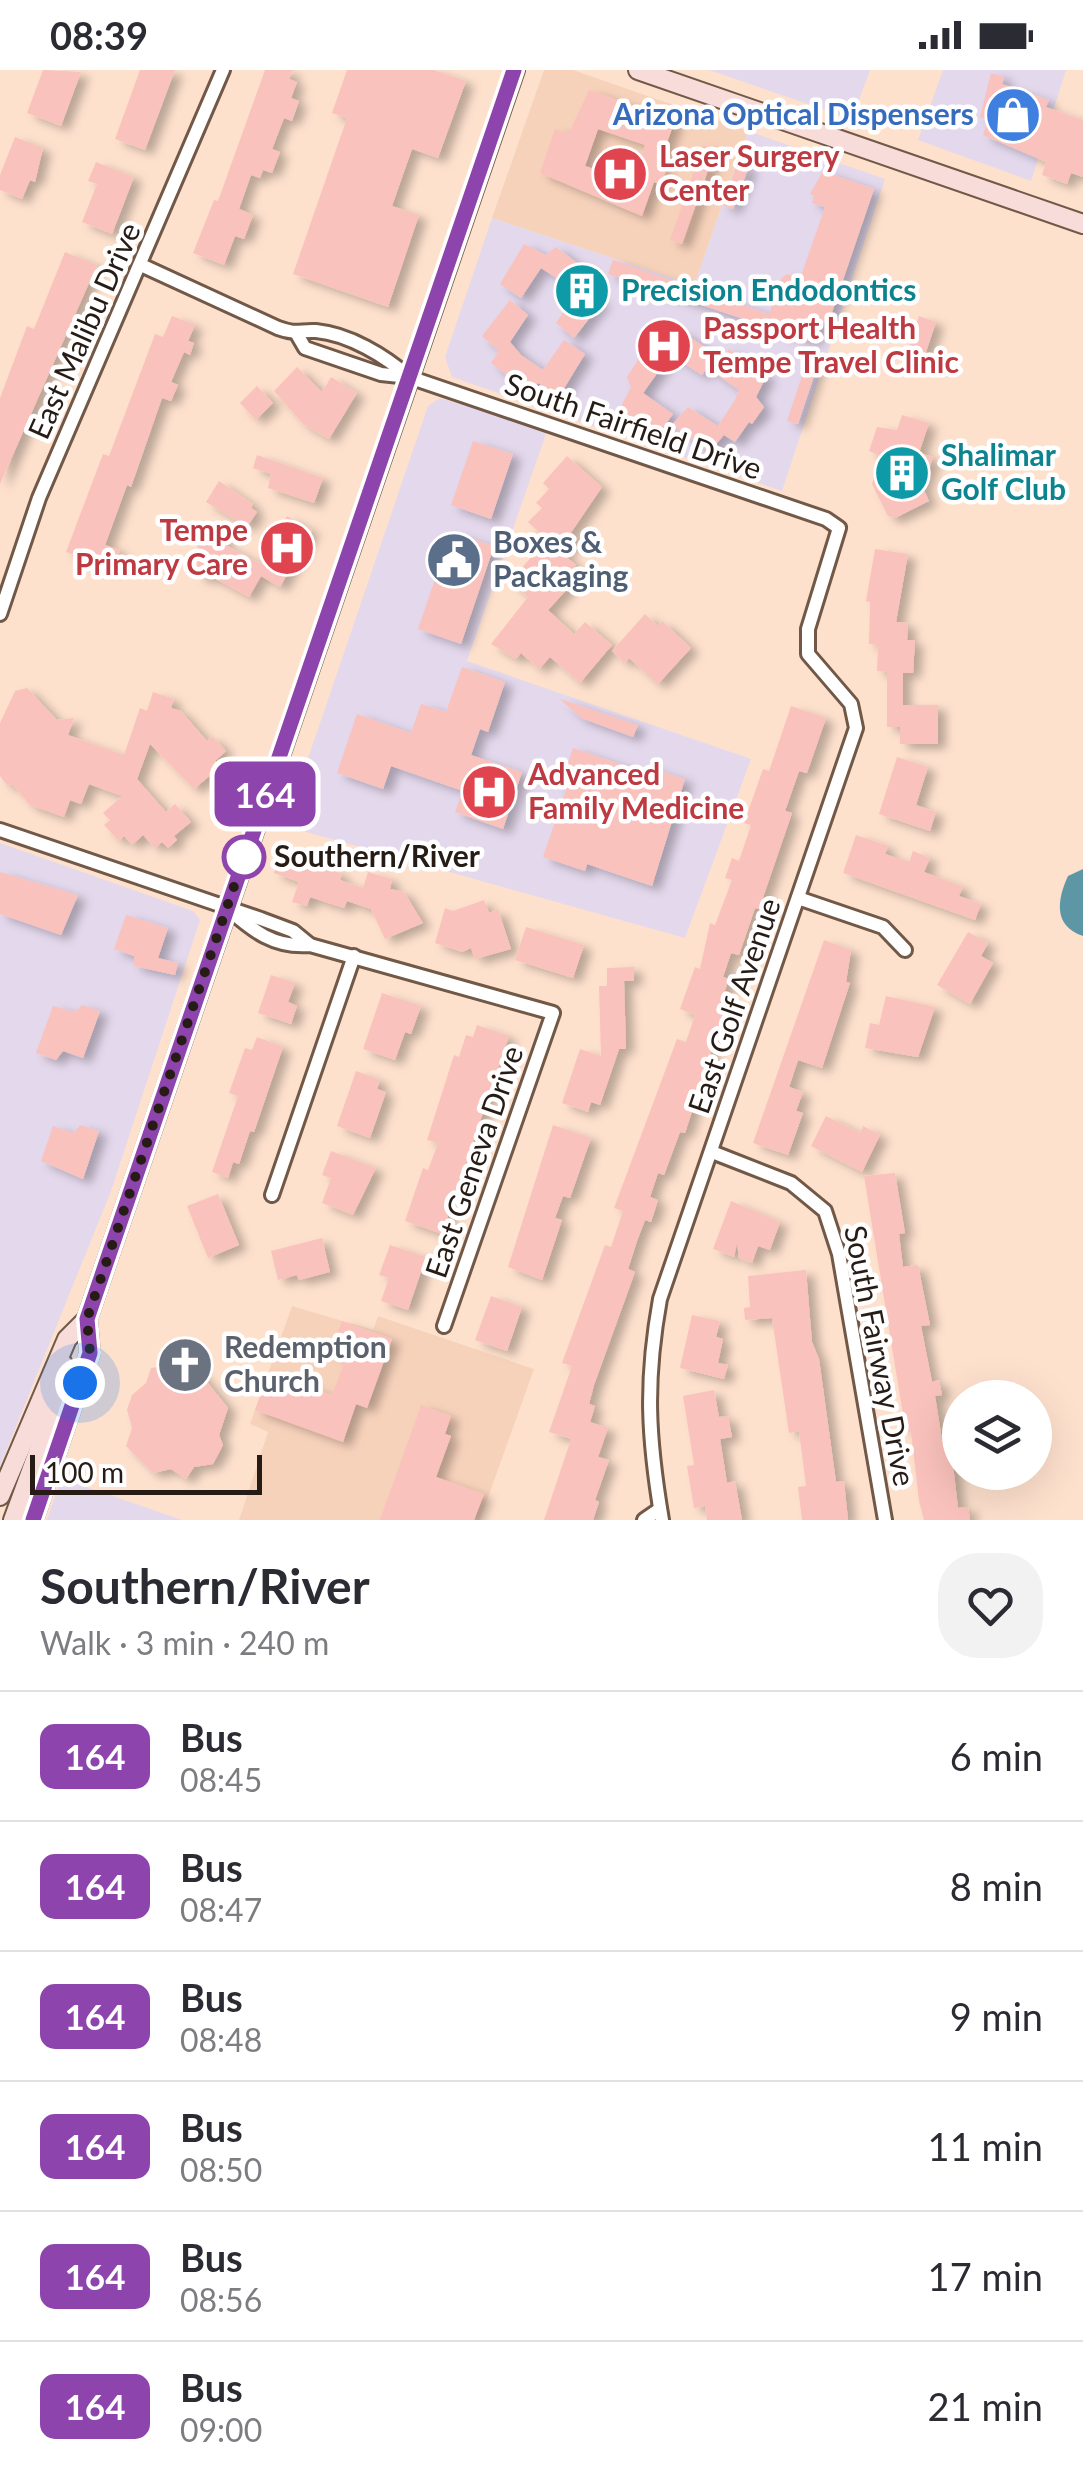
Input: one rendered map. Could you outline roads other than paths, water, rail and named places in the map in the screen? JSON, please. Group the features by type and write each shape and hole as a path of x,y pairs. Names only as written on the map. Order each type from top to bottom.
{"main road":[{"path":"33,1520 90,1353 87,1319 514,70"},
{"path":"638,70 1083,224"},
{"path":"0,1496 67,1339 87,1319"},
{"path":"13,1520 59,1394 67,1339"}],"street":[{"name":"East Malibu Drive","path":"0,614 39,498 223,70"},
{"name":"South Fairfield Drive","path":"141,265 298,336 305,348 381,374 409,377 826,520 839,528"},
{"name":"South Fairfield Drive","path":"298,336 315,331 384,355 409,377"},
{"name":"East Golf Avenue","path":"661,1515 648,1436 649,1358 660,1299 856,728 851,704 808,654 808,629 839,528"},
{"path":"0,830 292,931 310,945 354,956 272,1195"},
{"path":"798,898 883,927 904,950"},
{"name":"East Geneva Drive","path":"354,956 553,1013 444,1326"},
{"name":"South Fairway Drive","path":"712,1152 791,1183 825,1210 839,1254 885,1520"},
{"path":"644,1520 661,1515"}],"water":[{"path":"1083,869 1083,936 1066,926 1060,903 1068,876"}],"place":[{"name":"Arizona Optical Dispensers","path":"1013,115"},
{"name":"Laser Surgery Center","path":"620,174"},
{"name":"Precision Endodontics","path":"582,291"},
{"name":"Passport Health Tempe Travel Clinic","path":"664,346"},
{"name":"Shalimar Golf Club","path":"902,473"},
{"name":"Tempe Primary Care","path":"287,548"},
{"name":"Boxes & Packaging","path":"454,560"},
{"name":"Advanced Family Medicine","path":"489,792"},
{"name":"Southern/River","path":"244,857"},
{"name":"Redemption Church","path":"185,1365"}]}
